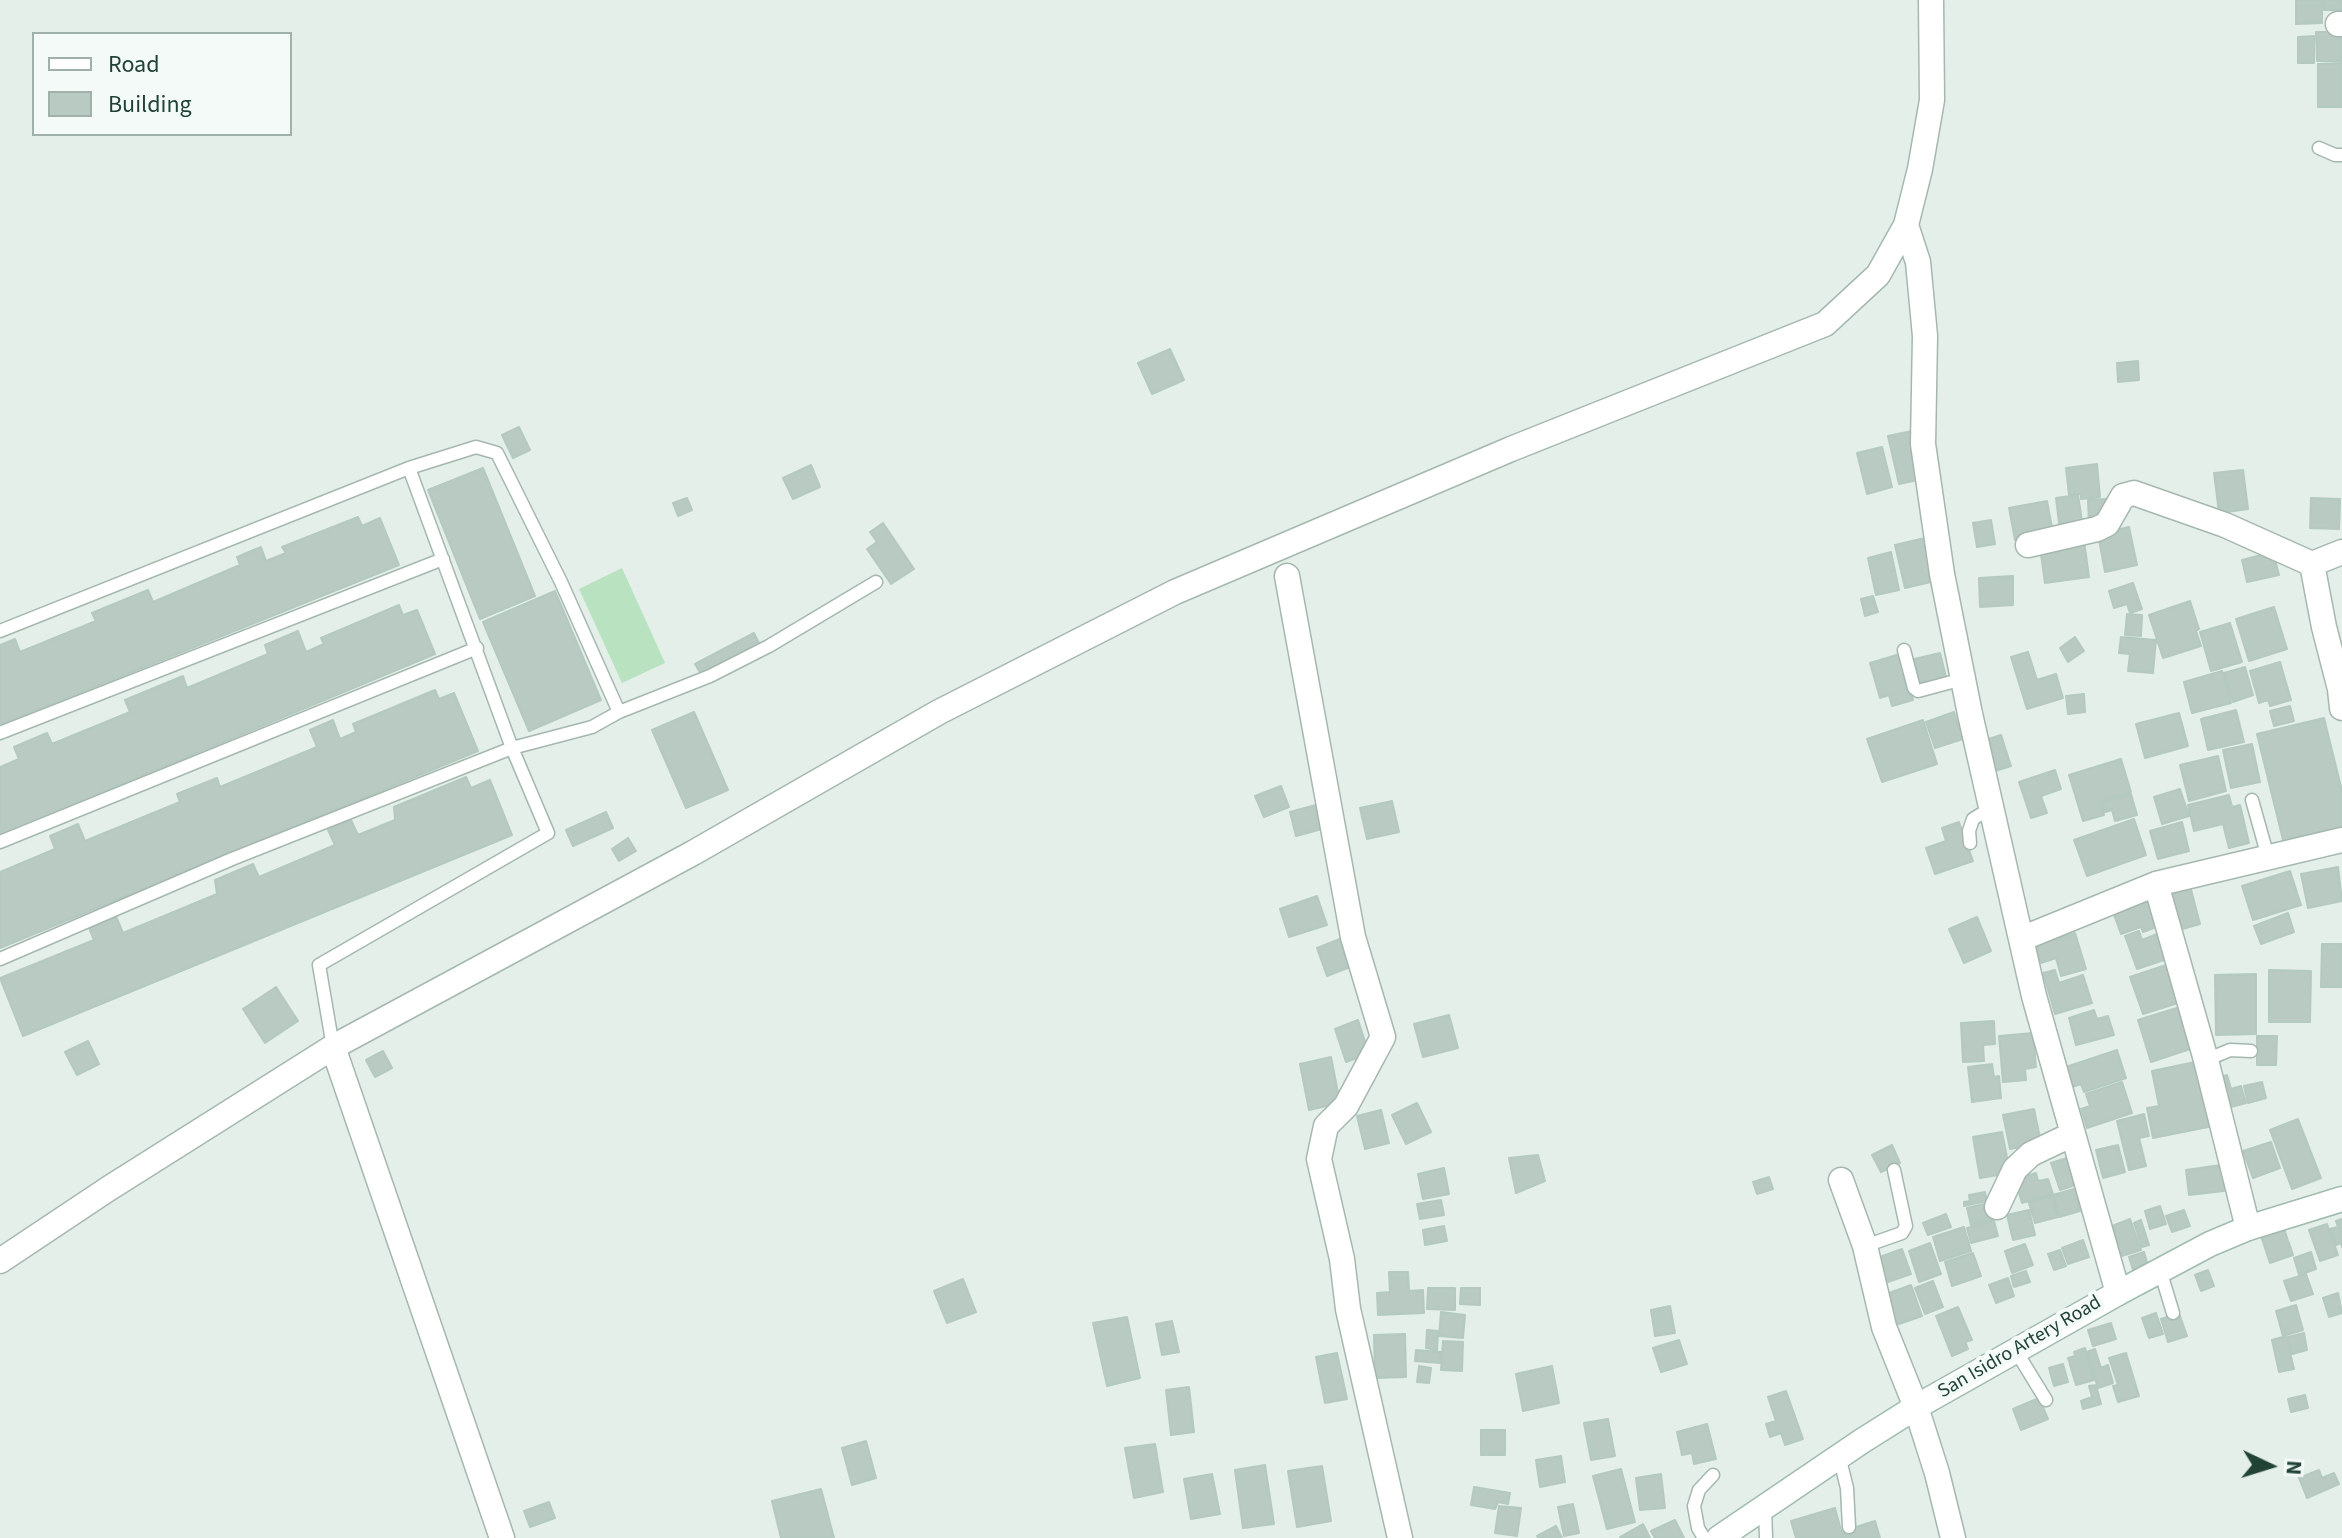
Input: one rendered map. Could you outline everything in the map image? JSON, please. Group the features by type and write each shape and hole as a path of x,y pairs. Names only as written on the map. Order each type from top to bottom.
{"street":[{"path":"0,1261 333,1047 693,853 939,712 1175,592 1511,449 1825,324 1878,275 1906,225 1932,100 1931,0"},
{"path":"1906,225 1918,262 1925,336 1923,444 1942,574 2021,939 2118,1293"},
{"path":"2028,545 2097,529 2107,524 2123,496 2134,493 2225,525 2312,564 2342,552"},
{"path":"2312,564 2341,695"},
{"path":"1287,576 1353,937 1383,1037 1346,1106 1326,1126 1319,1159 1342,1259 1348,1309 1400,1538"},
{"path":"2021,939 2156,884 2342,840"},
{"path":"2156,884 2206,1060 2248,1228"},
{"path":"333,1047 502,1538"},
{"path":"1997,1207 2015,1169 2031,1154 2073,1134"},
{"path":"1841,1180 1865,1246 1884,1327 1916,1407 1937,1473 1953,1538"},
{"name":"San Isidro Artery Road","path":"1719,1538 1916,1407 2160,1270 2248,1228 2342,1199"}],"lane":[{"path":"2319,148 2327,153 2342,155"},
{"path":"0,631 409,468 476,447 497,453 561,582 619,712"},
{"path":"333,1047 319,965 548,833 512,748 409,468"},
{"path":"0,733 443,559"},
{"path":"0,959 232,859 512,748 592,727 619,712 710,676 769,646 876,582"},
{"path":"0,842 477,648"},
{"path":"1904,650 1914,688 1918,691 1963,679"},
{"path":"2252,800 2268,857"},
{"path":"1970,843 1969,831 1973,819 1991,808"},
{"path":"2206,1060 2230,1050 2251,1051"},
{"path":"1865,1246 1902,1233 1906,1226 1894,1170"},
{"path":"2160,1270 2173,1313"},
{"path":"2016,1351 2046,1400"},
{"path":"1839,1456 1847,1488 1849,1527"},
{"path":"1704,1538 1698,1528 1694,1506 1699,1490 1713,1475"},
{"path":"1765,1507 1766,1538"}],"green space":[{"path":"622,568 665,663 622,683 579,589"}],"building":[{"path":"2296,0 2322,0 2322,23 2296,24"},
{"path":"2324,0 2342,0 2342,10 2324,10"},
{"path":"2316,32 2342,32 2342,61 2317,61"},
{"path":"2314,36 2314,63 2298,63 2298,37"},
{"path":"2342,63 2342,107 2318,107 2318,64"},
{"path":"1170,349 1184,380 1152,394 1138,363"},
{"path":"2138,361 2139,380 2118,382 2117,363"},
{"path":"519,427 530,450 513,458 502,435"},
{"path":"1912,431 1923,479 1899,484 1888,436"},
{"path":"1882,447 1892,487 1867,494 1857,453"},
{"path":"2097,464 2100,497 2081,499 2081,494 2069,495 2066,468"},
{"path":"811,465 820,487 793,499 783,478"},
{"path":"483,468 535,596 480,619 428,490"},
{"path":"2243,470 2248,509 2219,513 2214,473"},
{"path":"2078,495 2083,528 2060,531 2056,498"},
{"path":"687,498 692,510 678,516 673,503"},
{"path":"2311,498 2340,499 2339,529 2310,528"},
{"path":"2107,499 2108,518 2089,525 2088,500"},
{"path":"2047,501 2053,533 2015,540 2009,508"},
{"path":"358,517 362,526 380,518 399,565 0,725 0,645 15,639 20,652 96,621 92,613 148,590 153,602 240,565 237,557 261,547 266,561 286,553 282,547"},
{"path":"1991,520 1995,544 1977,547 1973,523"},
{"path":"883,523 914,569 891,584 867,549 877,542 870,532"},
{"path":"2129,527 2137,565 2105,572 2098,534"},
{"path":"1925,538 1935,581 1905,588 1895,545"},
{"path":"2084,541 2089,577 2045,583 2040,547"},
{"path":"1891,552 1899,590 1876,595 1868,558"},
{"path":"2273,552 2279,575 2247,582 2242,560"},
{"path":"2013,576 2013,605 1980,607 1979,578"},
{"path":"2133,583 2142,609 2130,613 2127,604 2114,608 2109,591"},
{"path":"555,591 601,700 529,731 483,622"},
{"path":"1873,596 1878,612 1865,616 1861,599"},
{"path":"2190,601 2201,646 2163,658 2149,615"},
{"path":"399,605 403,615 417,610 435,654 0,835 0,767 19,759 14,747 47,733 52,744 130,712 125,700 183,676 187,688 268,654 265,645 298,631 306,652 324,644 321,638"},
{"path":"2274,607 2287,649 2249,661 2236,619"},
{"path":"2127,614 2142,615 2141,636 2125,635"},
{"path":"2230,623 2242,662 2211,671 2200,632"},
{"path":"754,633 760,645 702,676 695,664"},
{"path":"2075,637 2084,651 2068,662 2060,648"},
{"path":"2121,637 2156,640 2153,673 2128,671 2130,654 2119,653"},
{"path":"2028,652 2037,680 2056,674 2063,698 2027,709 2011,657"},
{"path":"1940,653 1946,677 1916,684 1910,660"},
{"path":"1900,654 1913,700 1892,706 1889,695 1880,698 1870,663"},
{"path":"2280,662 2291,700 2270,706 2268,700 2259,703 2250,671"},
{"path":"2245,667 2253,695 2233,702 2224,673"},
{"path":"2222,671 2231,703 2192,713 2184,682"},
{"path":"435,690 439,699 454,693 478,751 0,948 0,872 55,849 50,836 78,824 85,841 180,802 177,794 217,778 220,787 317,747 310,730 333,720 340,739 356,732 353,724"},
{"path":"2084,694 2085,712 2068,714 2066,696"},
{"path":"2290,706 2294,721 2274,726 2270,711"},
{"path":"2236,710 2244,742 2208,750 2201,719"},
{"path":"694,712 728,790 686,808 652,730"},
{"path":"1954,712 1963,739 1935,748 1926,722"},
{"path":"2179,713 2188,746 2145,758 2136,724"},
{"path":"2324,718 2342,791 2342,830 2284,844 2257,734"},
{"path":"1923,720 1937,764 1882,782 1867,739"},
{"path":"2001,735 2011,766 1989,773 1979,742"},
{"path":"2252,744 2260,782 2231,788 2223,750"},
{"path":"2218,756 2226,791 2189,801 2180,765"},
{"path":"2121,759 2131,792 2100,801 2104,815 2083,821 2069,775"},
{"path":"2055,770 2061,789 2041,796 2047,813 2031,818 2019,782"},
{"path":"466,777 471,788 490,780 512,835 23,1036 0,978 94,940 87,923 114,912 123,933 217,894 215,880 253,864 259,877 335,845 328,830 351,820 358,835 395,820 394,807"},
{"path":"1281,786 1289,807 1264,817 1255,796"},
{"path":"2180,789 2189,816 2162,824 2154,797"},
{"path":"2131,794 2137,815 2115,821 2112,810 2105,812 2102,802"},
{"path":"2229,795 2232,807 2240,805 2249,843 2229,848 2223,824 2194,831 2188,805"},
{"path":"1392,801 1399,832 1367,839 1360,808"},
{"path":"1316,805 1322,829 1296,836 1290,812"},
{"path":"606,812 613,828 573,846 566,830"},
{"path":"2134,819 2146,855 2087,876 2074,840"},
{"path":"1959,822 1973,861 1935,874 1926,848 1946,841 1942,828"},
{"path":"2182,822 2189,851 2158,859 2150,831"},
{"path":"628,838 636,851 619,861 612,849"},
{"path":"2338,867 2342,901 2308,908 2301,874"},
{"path":"2290,871 2301,905 2253,920 2242,886"},
{"path":"2190,886 2200,924 2179,930 2168,892"},
{"path":"1317,896 1327,925 1289,937 1280,909"},
{"path":"2149,898 2159,926 2143,932 2141,927 2121,934 2113,912"},
{"path":"2288,913 2294,932 2261,944 2254,926"},
{"path":"1977,917 1991,951 1964,963 1949,929"},
{"path":"2139,931 2142,940 2157,934 2167,959 2137,969 2125,936"},
{"path":"2075,933 2086,969 2061,976 2056,958 2041,963 2036,945"},
{"path":"1345,937 1355,965 1327,976 1317,948"},
{"path":"2322,944 2342,944 2342,987 2321,987"},
{"path":"2166,965 2178,1003 2143,1014 2130,977"},
{"path":"2055,970 2059,983 2083,975 2092,1003 2055,1014 2043,973"},
{"path":"2269,970 2311,971 2310,1022 2269,1022"},
{"path":"2256,974 2256,1034 2216,1035 2215,975"},
{"path":"276,987 298,1021 265,1043 243,1009"},
{"path":"2180,1007 2193,1048 2151,1062 2138,1020"},
{"path":"2094,1010 2097,1019 2108,1016 2114,1035 2076,1045 2069,1018"},
{"path":"1449,1015 1458,1048 1423,1057 1414,1024"},
{"path":"1358,1020 1369,1054 1346,1062 1335,1029"},
{"path":"1994,1021 1995,1044 1983,1045 1984,1061 1963,1062 1961,1023"},
{"path":"2033,1033 2036,1067 2025,1069 2026,1080 2003,1082 1999,1036"},
{"path":"2257,1036 2277,1036 2276,1065 2257,1065"},
{"path":"88,1041 99,1064 77,1075 65,1052"},
{"path":"2117,1050 2126,1078 2084,1092 2081,1084 2069,1088 2063,1068"},
{"path":"383,1051 392,1068 375,1077 366,1060"},
{"path":"1331,1057 1340,1103 1309,1110 1300,1064"},
{"path":"2200,1061 2213,1126 2153,1138 2147,1108 2159,1106 2152,1071"},
{"path":"1992,1064 1994,1077 1999,1076 2001,1098 1972,1102 1968,1067"},
{"path":"2227,1075 2231,1089 2241,1086 2246,1103 2227,1108 2218,1078"},
{"path":"2122,1082 2132,1113 2087,1128 2081,1109 2090,1106 2086,1094"},
{"path":"2262,1082 2266,1098 2248,1103 2244,1086"},
{"path":"1417,1103 1431,1132 1406,1144 1392,1115"},
{"path":"2034,1109 2041,1143 2010,1149 2003,1115"},
{"path":"1381,1110 1389,1143 1365,1149 1357,1116"},
{"path":"2144,1114 2149,1136 2139,1138 2146,1166 2129,1170 2117,1121"},
{"path":"2298,1119 2321,1178 2292,1189 2270,1130"},
{"path":"2002,1132 2010,1173 1980,1178 1973,1137"},
{"path":"2271,1142 2280,1168 2253,1178 2243,1151"},
{"path":"1892,1145 1900,1163 1881,1172 1872,1155"},
{"path":"2118,1145 2125,1172 2103,1178 2096,1150"},
{"path":"1538,1155 1545,1181 1516,1193 1509,1158"},
{"path":"2073,1156 2082,1183 2060,1190 2051,1163"},
{"path":"2221,1165 2224,1191 2189,1195 2186,1170"},
{"path":"1444,1168 1449,1194 1423,1199 1418,1174"},
{"path":"2036,1173 2038,1181 2048,1179 2053,1194 2022,1203 2015,1179"},
{"path":"1769,1177 1773,1189 1757,1194 1753,1182"},
{"path":"2074,1189 2080,1211 2059,1217 2053,1195"},
{"path":"1985,1192 1987,1201 1964,1206 1964,1202 1970,1201 1969,1195"},
{"path":"2052,1196 2058,1217 2035,1223 2029,1203"},
{"path":"1441,1200 1444,1215 1420,1219 1417,1204"},
{"path":"1989,1203 1993,1220 1971,1225 1967,1208"},
{"path":"2160,1206 2166,1224 2150,1229 2145,1211"},
{"path":"2029,1210 2035,1235 2013,1240 2007,1215"},
{"path":"2184,1210 2190,1226 2172,1232 2166,1216"},
{"path":"1946,1214 1951,1227 1928,1235 1923,1223"},
{"path":"2130,1219 2141,1250 2122,1256 2112,1226"},
{"path":"2342,1219 2342,1247 2341,1243 2336,1245 2330,1229 2338,1227 2336,1221"},
{"path":"2141,1220 2149,1245 2142,1247 2134,1223"},
{"path":"1994,1221 1998,1236 1971,1243 1967,1228"},
{"path":"2327,1224 2338,1255 2320,1261 2309,1230"},
{"path":"1444,1226 1447,1241 1425,1245 1423,1230"},
{"path":"2283,1226 2293,1255 2270,1263 2260,1233"},
{"path":"1964,1227 1971,1251 1940,1261 1933,1237"},
{"path":"2083,1240 2089,1257 2068,1264 2062,1248"},
{"path":"1930,1243 1941,1274 1919,1282 1909,1251"},
{"path":"2025,1244 2033,1265 2012,1273 2005,1251"},
{"path":"1902,1249 1911,1274 1885,1283 1877,1258"},
{"path":"2060,1250 2066,1266 2054,1270 2048,1254"},
{"path":"2144,1252 2148,1266 2133,1270 2129,1257"},
{"path":"2311,1252 2316,1269 2299,1275 2294,1258"},
{"path":"1973,1253 1981,1276 1952,1286 1945,1262"},
{"path":"2208,1270 2214,1286 2201,1291 2195,1275"},
{"path":"2026,1271 2030,1282 2014,1287 2011,1276"},
{"path":"1389,1272 1408,1272 1409,1291 1423,1290 1424,1313 1378,1315 1377,1293 1390,1292"},
{"path":"2306,1274 2313,1294 2291,1301 2284,1281"},
{"path":"2008,1278 2014,1296 1996,1303 1989,1285"},
{"path":"963,1279 976,1312 947,1323 934,1291"},
{"path":"1933,1281 1943,1307 1925,1314 1915,1288"},
{"path":"1911,1285 1922,1316 1896,1325 1884,1295"},
{"path":"1428,1288 1455,1288 1455,1310 1427,1309"},
{"path":"1461,1288 1480,1288 1480,1305 1460,1304"},
{"path":"2338,1293 2342,1313 2329,1317 2323,1298"},
{"path":"2296,1305 2303,1330 2283,1336 2276,1311"},
{"path":"1670,1306 1675,1333 1655,1336 1651,1310"},
{"path":"1958,1307 1972,1340 1965,1342 1968,1349 1952,1356 1936,1316"},
{"path":"1441,1312 1465,1315 1463,1338 1439,1336"},
{"path":"2156,1313 2163,1334 2149,1338 2142,1318"},
{"path":"2179,1313 2187,1336 2168,1342 2161,1319"},
{"path":"1127,1317 1140,1378 1107,1386 1093,1323"},
{"path":"1172,1321 1179,1352 1162,1355 1156,1324"},
{"path":"2111,1323 2116,1339 2093,1346 2088,1330"},
{"path":"1427,1330 1438,1331 1437,1350 1426,1348"},
{"path":"2304,1333 2307,1350 2292,1354 2288,1337"},
{"path":"1405,1334 1406,1377 1375,1378 1374,1335"},
{"path":"2286,1336 2294,1369 2279,1372 2272,1340"},
{"path":"1679,1340 1687,1364 1661,1372 1653,1348"},
{"path":"1443,1341 1463,1342 1462,1371 1441,1370"},
{"path":"2085,1348 2094,1380 2076,1385 2068,1358"},
{"path":"2095,1349 2101,1368 2108,1365 2113,1383 2098,1388 2087,1352"},
{"path":"1416,1350 1441,1352 1440,1363 1415,1361"},
{"path":"1337,1353 1347,1399 1325,1403 1316,1357"},
{"path":"2126,1353 2139,1396 2118,1402 2113,1386 2118,1385 2109,1358"},
{"path":"2063,1364 2068,1382 2054,1386 2049,1368"},
{"path":"1419,1366 1431,1368 1429,1383 1417,1382"},
{"path":"1552,1366 1559,1403 1523,1411 1516,1374"},
{"path":"2096,1385 2101,1404 2083,1409 2081,1401 2092,1397 2089,1386"},
{"path":"1189,1387 1194,1432 1171,1435 1166,1390"},
{"path":"1786,1391 1803,1439 1785,1445 1781,1433 1770,1437 1766,1424 1776,1421 1768,1397"},
{"path":"2305,1395 2308,1408 2291,1412 2288,1399"},
{"path":"2039,1398 2048,1419 2021,1430 2013,1409"},
{"path":"1608,1419 1615,1456 1591,1460 1584,1423"},
{"path":"1707,1424 1716,1459 1694,1464 1692,1453 1682,1455 1677,1432"},
{"path":"1481,1430 1505,1430 1505,1455 1481,1455"},
{"path":"866,1441 876,1478 852,1485 842,1448"},
{"path":"1155,1444 1163,1492 1134,1498 1125,1448"},
{"path":"1561,1456 1565,1482 1540,1487 1536,1460"},
{"path":"1265,1465 1274,1524 1243,1528 1235,1470"},
{"path":"1322,1466 1331,1521 1297,1527 1288,1471"},
{"path":"1621,1469 1635,1522 1607,1529 1593,1476"},
{"path":"2319,1470 2322,1478 2334,1473 2339,1484 2307,1498 2299,1478"},
{"path":"1212,1474 1220,1514 1191,1519 1184,1479"},
{"path":"1661,1474 1665,1508 1640,1510 1636,1478"},
{"path":"1474,1487 1510,1493 1508,1504 1498,1502 1495,1509 1471,1505"},
{"path":"821,1489 834,1538 781,1538 772,1501"},
{"path":"549,1502 555,1518 530,1527 524,1511"},
{"path":"1573,1504 1579,1533 1564,1536 1558,1507"},
{"path":"1499,1506 1521,1508 1517,1536 1495,1533"},
{"path":"1835,1508 1843,1538 1796,1538 1791,1521"},
{"path":"1675,1520 1684,1538 1655,1538 1651,1531"},
{"path":"1875,1521 1880,1538 1845,1538 1843,1531"},
{"path":"1643,1524 1650,1538 1620,1537"},
{"path":"1556,1526 1562,1538 1537,1536"}]}
